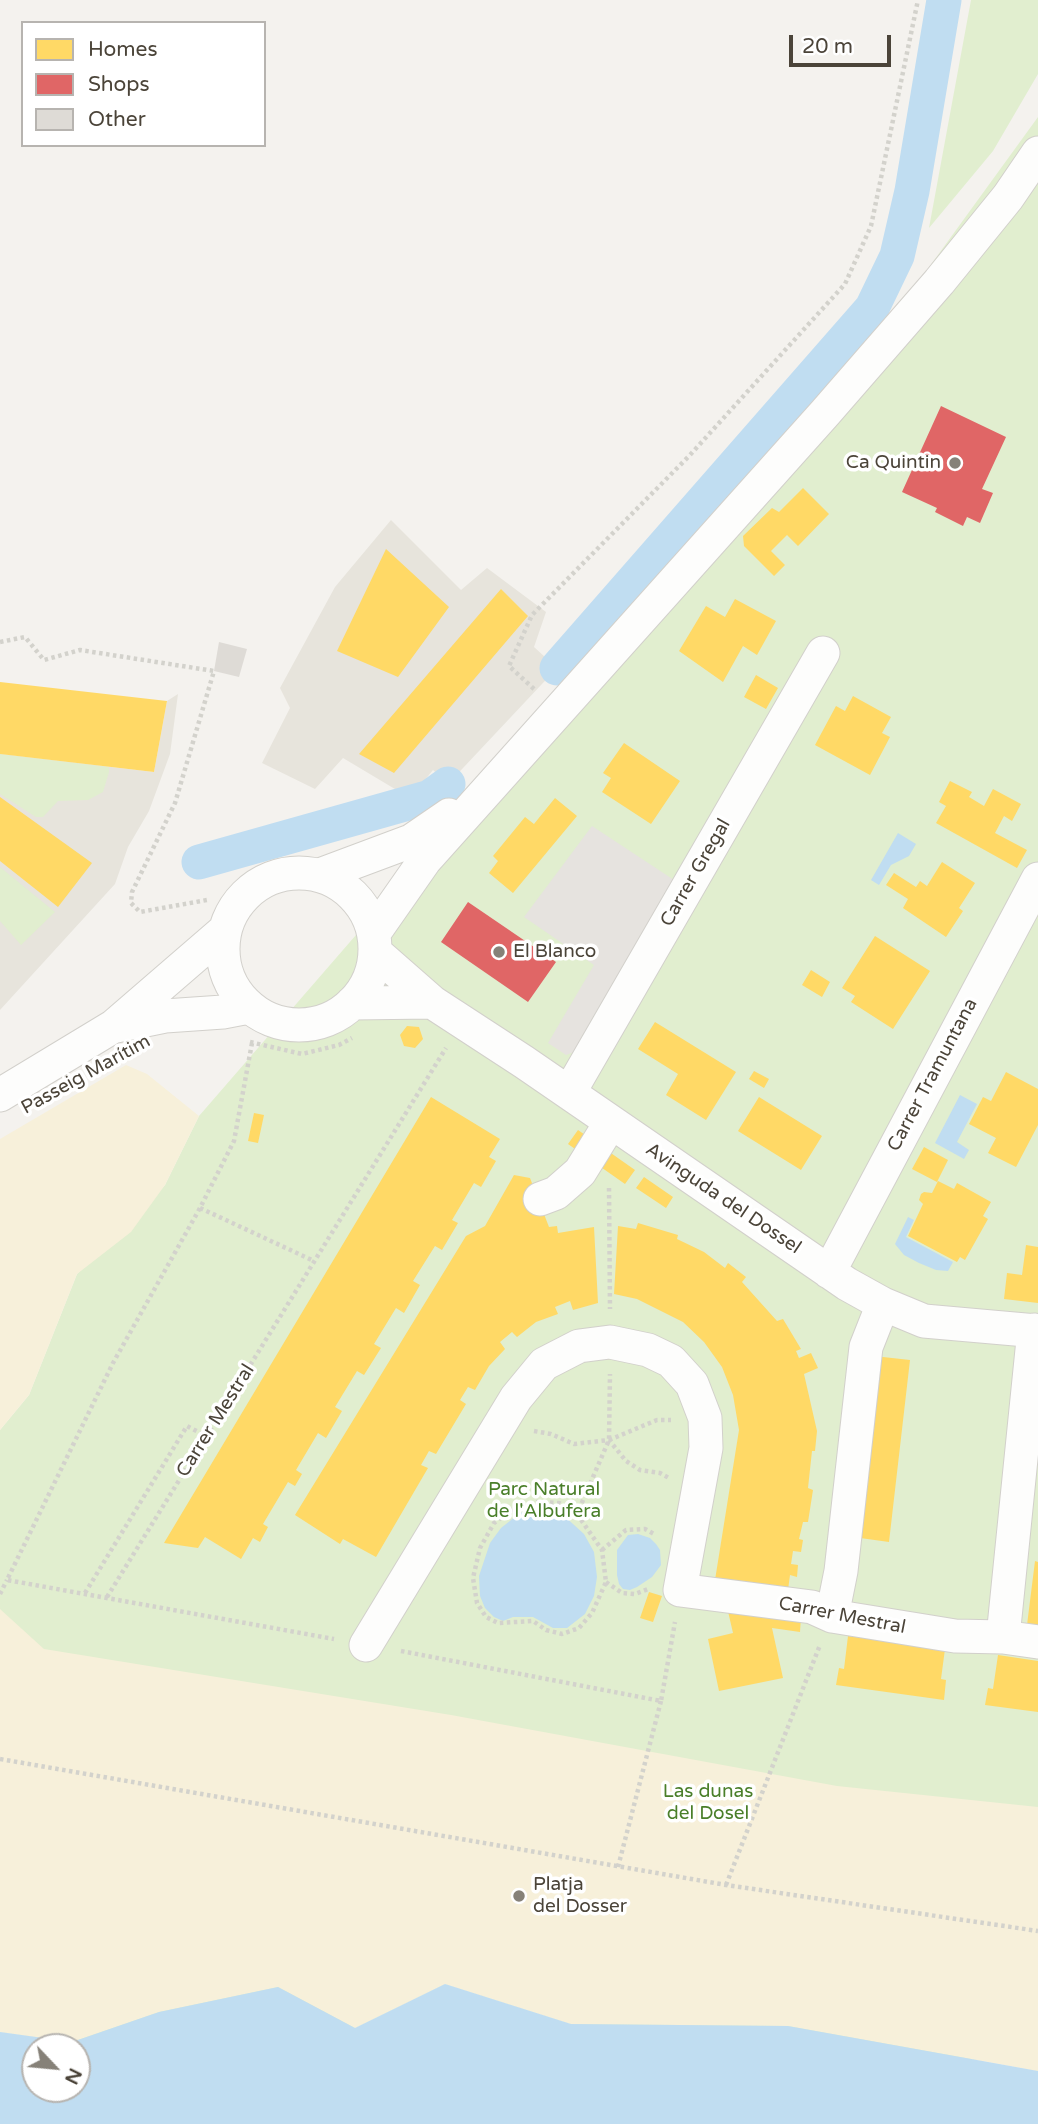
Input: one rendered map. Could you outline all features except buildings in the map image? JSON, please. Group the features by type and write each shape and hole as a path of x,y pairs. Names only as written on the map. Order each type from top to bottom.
{"street":[{"path":"357,1018 369,980 375,942 425,860 939,282 1008,197 1038,153"},
{"name":"Carrer Gregal","path":"569,1093 823,653"},
{"path":"320,875 411,841 489,789"},
{"path":"375,942 368,915 357,898 342,886 320,875 295,872 270,877 236,894 234,909 224,931 223,952 226,972 235,991 248,1007 268,1019 290,1025 313,1024 334,1017 357,1018 432,1002"},
{"name":"Carrer Tramuntana","path":"829,1272 1038,879"},
{"path":"0,1095 114,1026 224,931"},
{"name":"Avinguda del Dossel","path":"375,942 432,1002 829,1272 883,1304 924,1321 1036,1330"},
{"path":"114,1026 165,1016 223,1012 248,1007"},
{"path":"540,1199 556,1193 580,1172 611,1122"},
{"path":"832,1616 841,1571 866,1347 883,1304"},
{"path":"1003,1637 1036,1330"},
{"path":"366,1645 516,1398 544,1364 579,1346 610,1342 648,1350 671,1361 692,1384 705,1418 706,1448 697,1493 667,1588"},
{"name":"Carrer Mestral","path":"667,1588 812,1607 832,1616 955,1636 1003,1637 1038,1642"}],"path":[{"path":"558,711 509,666 532,615 690,456 845,284 871,226 918,0"},
{"path":"0,642 25,637 44,660 80,650 214,671 175,803 138,877 131,903 140,912 211,900"},
{"path":"243,1039 302,1054 339,1045 357,1018"},
{"name":"Carrer Mestral","path":"107,1597 463,1021"},
{"path":"0,1594 113,1363 200,1208 234,1141 252,1043"},
{"path":"577,1514 609,1440 609,1188 615,1178"},
{"path":"200,1208 314,1261"},
{"path":"500,1425 551,1434 574,1444 609,1440 657,1420 705,1418"},
{"path":"85,1593 187,1426 206,1436"},
{"path":"609,1440 626,1461 640,1470 660,1473 697,1493"},
{"path":"536,1502 559,1503 577,1514 602,1550 606,1582 592,1613 579,1628 562,1634 546,1630 533,1621 498,1623 486,1617 477,1603 473,1578 480,1548 494,1523 514,1508 536,1502"},
{"path":"602,1550 626,1530 645,1529 657,1535 663,1542"},
{"path":"7,1580 661,1701"},
{"path":"606,1582 622,1593 635,1594 667,1588 661,1701 618,1867"},
{"path":"726,1885 832,1616"},
{"path":"0,1759 726,1885 1038,1931"}],"shaded area":[{"path":"391,520 461,590 487,568 546,612 534,647 557,668 448,784 433,770 410,798 343,758 315,789 262,763 290,708 280,688 335,587"},
{"path":"178,694 170,754 149,811 128,847 115,884 0,1010 0,754 154,772 167,701"},
{"path":"592,826 674,880 574,1052 566,1055 548,1043 594,965 524,917"}],"green space":[{"path":"971,0 1038,0 1038,74 993,151 929,228"},
{"name":"Parc Natural de l'Albufera","path":"1038,117 1038,2071 988,2061 571,2024 445,1984 355,2028 91,2041 91,2033 21,2035 0,2032 0,1430 29,1395 77,1274 165,1185 199,1116 898,310"},
{"path":"0,754 109,767 109,772 103,792 88,800 58,801 43,817 36,817 0,794"},
{"path":"0,867 55,912 21,945 0,921"}],"sand":[{"path":"126,1065 147,1074 199,1116 165,1185 131,1232 77,1274 29,1395 0,1430 0,1139"},
{"name":"Platja del Dosser","path":"0,1609 44,1649 451,1715 837,1786 1038,1807 1038,2071 788,2026 571,2024 445,1984 355,2028 278,1987 159,2012 91,2035 91,2033 21,2035 0,2032"}],"water":[{"path":"898,833 916,844 909,856 891,865 879,885 871,880"},
{"path":"960,1095 977,1104 957,1142 969,1150 964,1159 935,1143"},
{"path":"908,1217 914,1220 906,1237 953,1262 948,1271 936,1270 919,1263 904,1255 895,1244"},
{"path":"548,1508 562,1514 584,1534 594,1552 597,1577 594,1596 585,1614 567,1628 553,1628 533,1617 513,1617 503,1621 485,1608 480,1596 479,1576 490,1543 501,1528 520,1513"},
{"path":"638,1534 650,1538 656,1544 660,1550 661,1565 652,1577 637,1587 623,1589 617,1575 617,1550 628,1535"},
{"path":"445,1984 571,2024 788,2026 1038,2071 1038,2124 0,2124 0,2032 21,2035 21,2103 91,2103 91,2035 159,2012 278,1987 355,2028"}],"waterway":[{"path":"557,668 872,308 897,256 912,191 944,0"},
{"path":"199,862 430,797 448,784"}],"place":[{"name":"Ca Quintin","path":"955,463"},
{"name":"El Blanco","path":"499,952"},
{"name":"Platja del Dosser","path":"519,1896"}],"park label":[{"name":"Las dunas del Dosel","path":"708,1803"}]}
